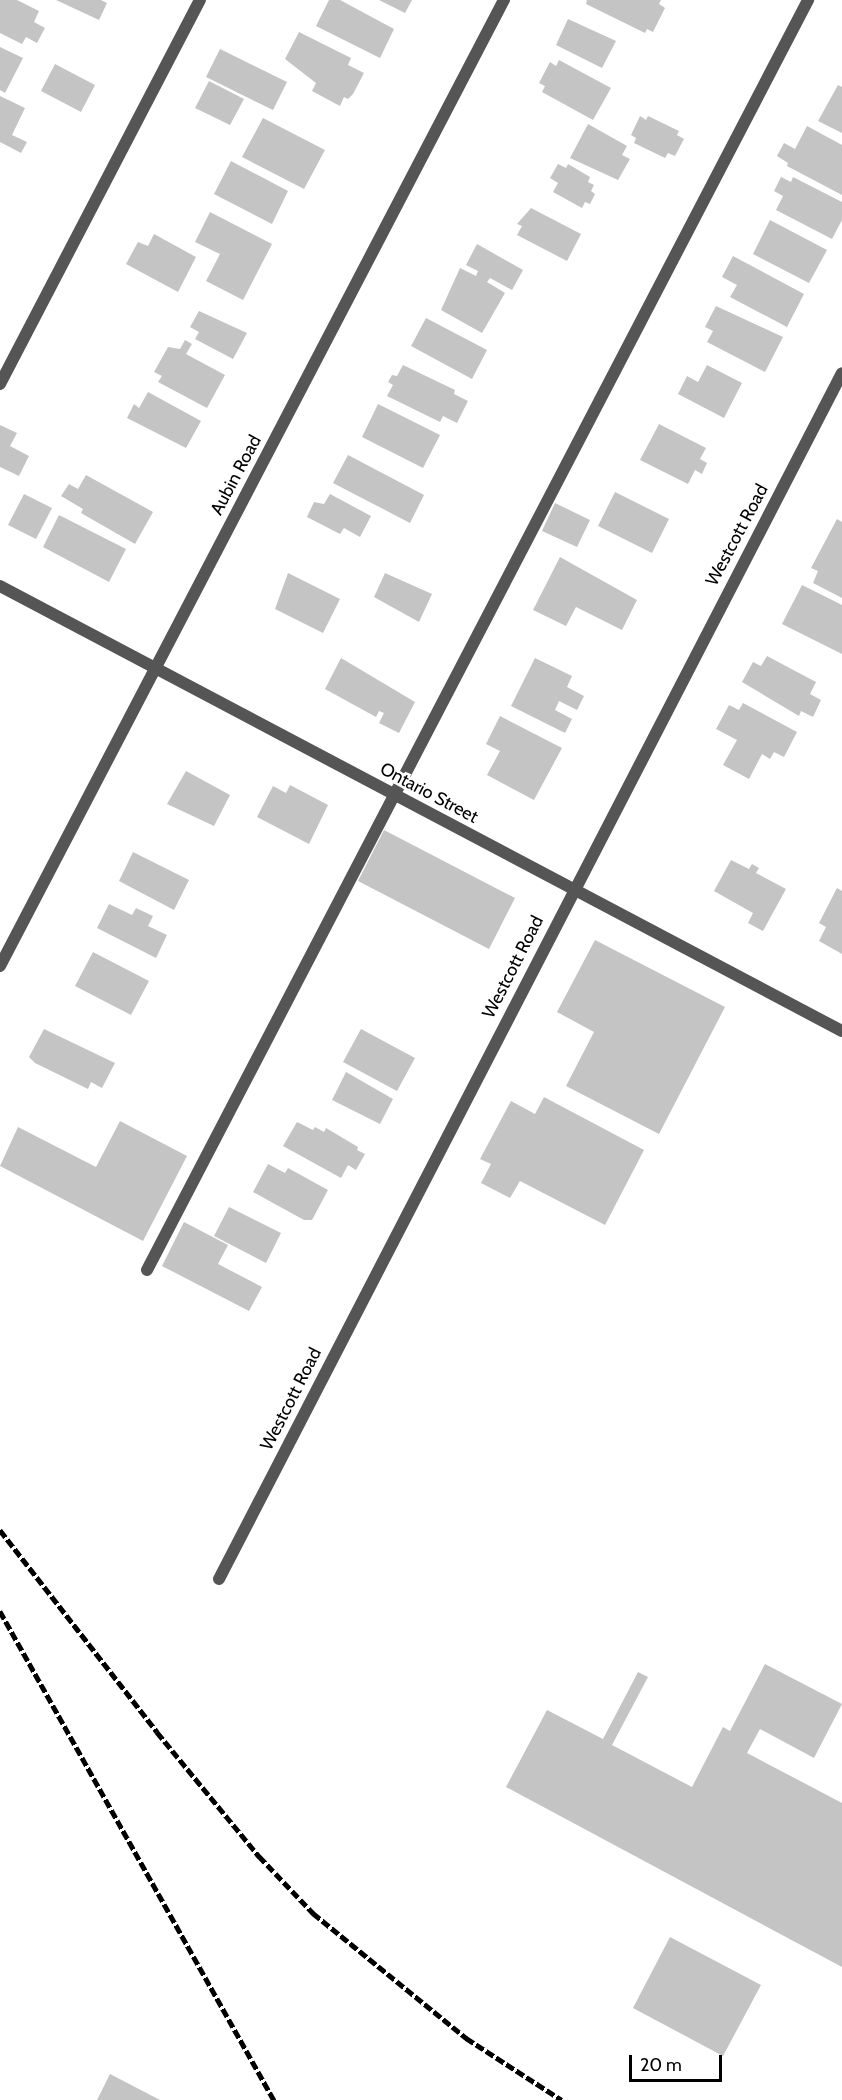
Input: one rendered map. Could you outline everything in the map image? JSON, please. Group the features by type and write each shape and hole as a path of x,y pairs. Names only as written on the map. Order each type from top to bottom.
{"street":[{"path":"0,384 200,0"},
{"name":"Aubin Road","path":"0,966 504,0"},
{"path":"147,1270 808,0"},
{"name":"Westcott Road","path":"219,1579 573,889 842,373"},
{"name":"Ontario Street","path":"0,586 842,1031"}],"building":[{"path":"0,0 17,0 39,11 34,22 45,28 37,43 26,37 22,44 0,33"},
{"path":"56,0 101,0 107,3 99,20"},
{"path":"329,0 340,0 394,29 380,58 316,26"},
{"path":"379,0 412,0 405,13"},
{"path":"587,0 661,0 659,4 665,8 653,32 647,29 645,33 586,4"},
{"path":"568,19 616,41 602,68 556,45"},
{"path":"299,32 351,58 348,65 364,73 353,94 348,99 344,97 340,106 312,91 316,83 285,59"},
{"path":"0,47 23,58 5,93 0,90"},
{"path":"220,49 287,82 273,110 206,77"},
{"path":"559,60 611,88 593,120 542,92 545,86 539,83 550,62 556,66"},
{"path":"55,64 95,85 81,112 41,91"},
{"path":"209,81 244,99 230,125 195,108"},
{"path":"838,85 842,87 842,133 818,121"},
{"path":"0,96 25,108 12,135 27,142 21,153 0,142"},
{"path":"640,116 646,120 648,116 679,131 677,135 684,139 675,156 668,153 665,158 634,143 636,138 631,135"},
{"path":"263,118 325,150 304,189 242,157"},
{"path":"588,124 627,146 622,155 630,159 618,180 570,158"},
{"path":"807,126 842,145 842,195 787,166 788,163 777,156 784,143 795,149"},
{"path":"231,161 288,191 272,224 214,194"},
{"path":"558,164 566,168 568,164 590,177 588,182 594,185 591,191 595,194 590,204 585,202 582,208 553,192 558,183 550,178"},
{"path":"781,177 791,182 793,177 842,202 842,220 832,239 776,210 783,196 774,191"},
{"path":"531,208 581,234 567,261 517,235 522,226 517,224"},
{"path":"210,212 272,244 243,300 206,281 220,254 195,242"},
{"path":"770,220 827,250 809,283 753,254"},
{"path":"154,234 196,257 178,292 126,264 138,242 148,246"},
{"path":"477,244 523,270 512,290 490,278 487,282 505,293 482,333 441,310 460,268 476,276 478,271 466,265"},
{"path":"733,256 804,294 787,327 730,297 737,285 722,277"},
{"path":"716,306 783,337 765,372 707,342 713,331 705,327"},
{"path":"199,311 247,333 233,359 195,339 199,332 190,327"},
{"path":"426,318 487,350 472,379 411,346"},
{"path":"185,340 192,344 186,354 225,375 207,408 158,382 162,376 154,372 168,347 180,349"},
{"path":"403,365 455,390 454,394 468,401 457,423 443,416 440,422 387,396 393,385 388,382 392,375 397,376"},
{"path":"707,365 742,383 724,418 678,394 687,376 698,382"},
{"path":"148,392 201,421 186,448 127,418 134,404 139,408"},
{"path":"378,404 440,435 423,468 362,437"},
{"path":"659,424 706,448 700,459 707,463 702,474 695,470 688,484 640,460"},
{"path":"0,425 17,433 10,446 29,456 19,476 0,467"},
{"path":"348,455 424,495 410,523 333,483"},
{"path":"86,475 153,512 135,544 81,513 83,509 61,496 69,484 78,489"},
{"path":"615,492 669,519 652,553 598,526"},
{"path":"24,494 52,508 36,539 8,525"},
{"path":"330,494 371,516 360,537 344,528 340,534 307,517 314,502 324,504"},
{"path":"555,503 590,520 577,547 542,531"},
{"path":"59,515 126,549 109,582 43,547"},
{"path":"837,519 842,522 842,598 813,583 818,571 811,568"},
{"path":"560,557 637,600 622,630 576,607 566,626 533,610"},
{"path":"288,573 340,599 323,633 275,609"},
{"path":"385,573 432,594 419,622 374,597"},
{"path":"802,585 842,605 842,654 782,624"},
{"path":"767,656 816,682 810,694 821,700 813,717 801,711 799,716 742,682 753,662 761,666"},
{"path":"341,658 415,702 399,733 379,723 384,713 379,711 376,717 325,689"},
{"path":"535,658 572,676 567,687 584,696 577,710 559,701 555,710 572,719 565,733 511,706"},
{"path":"743,703 797,732 784,757 774,752 770,759 762,754 749,779 723,765 737,740 716,729 729,705 739,710"},
{"path":"500,716 562,748 534,800 487,775 500,751 486,744"},
{"path":"186,771 230,795 214,826 167,804"},
{"path":"290,785 328,805 309,844 257,817 273,786 286,793"},
{"path":"384,830 515,898 489,949 358,881"},
{"path":"133,852 189,880 174,910 119,881"},
{"path":"731,860 749,869 752,864 759,868 756,873 786,889 763,931 748,923 753,913 714,891"},
{"path":"837,888 842,891 842,954 819,941 826,927 819,923"},
{"path":"109,904 132,915 136,908 153,916 148,926 167,935 156,958 97,928"},
{"path":"595,940 725,1007 659,1134 566,1086 594,1032 557,1012"},
{"path":"93,952 149,981 131,1015 75,986"},
{"path":"44,1029 115,1063 102,1088 91,1082 88,1089 35,1063 29,1057"},
{"path":"361,1029 415,1058 397,1091 343,1062"},
{"path":"346,1072 393,1099 380,1124 332,1100"},
{"path":"544,1097 644,1150 605,1225 520,1181 510,1198 481,1183 491,1164 480,1159 511,1101 535,1114"},
{"path":"120,1121 187,1156 143,1241 0,1166 18,1127 96,1167"},
{"path":"297,1122 313,1130 315,1127 324,1132 326,1128 358,1147 357,1150 365,1154 356,1170 348,1165 341,1178 283,1146"},
{"path":"268,1164 285,1173 288,1168 328,1190 312,1220 304,1220 253,1192"},
{"path":"229,1207 281,1233 266,1263 214,1236"},
{"path":"184,1222 228,1245 218,1264 262,1287 249,1311 162,1266"},
{"path":"765,1664 842,1704 814,1758 760,1729 747,1753 842,1803 842,1967 506,1787 547,1710 603,1739 638,1672 648,1677 612,1745 692,1787 723,1727 730,1731"},
{"path":"670,1937 761,1985 723,2056 633,2008"},
{"path":"110,2074 160,2100 97,2100"}],"railway":[{"path":"0,1530 157,1732 259,1856 313,1913 466,2038 562,2100"},
{"path":"0,1611 274,2100"}]}
